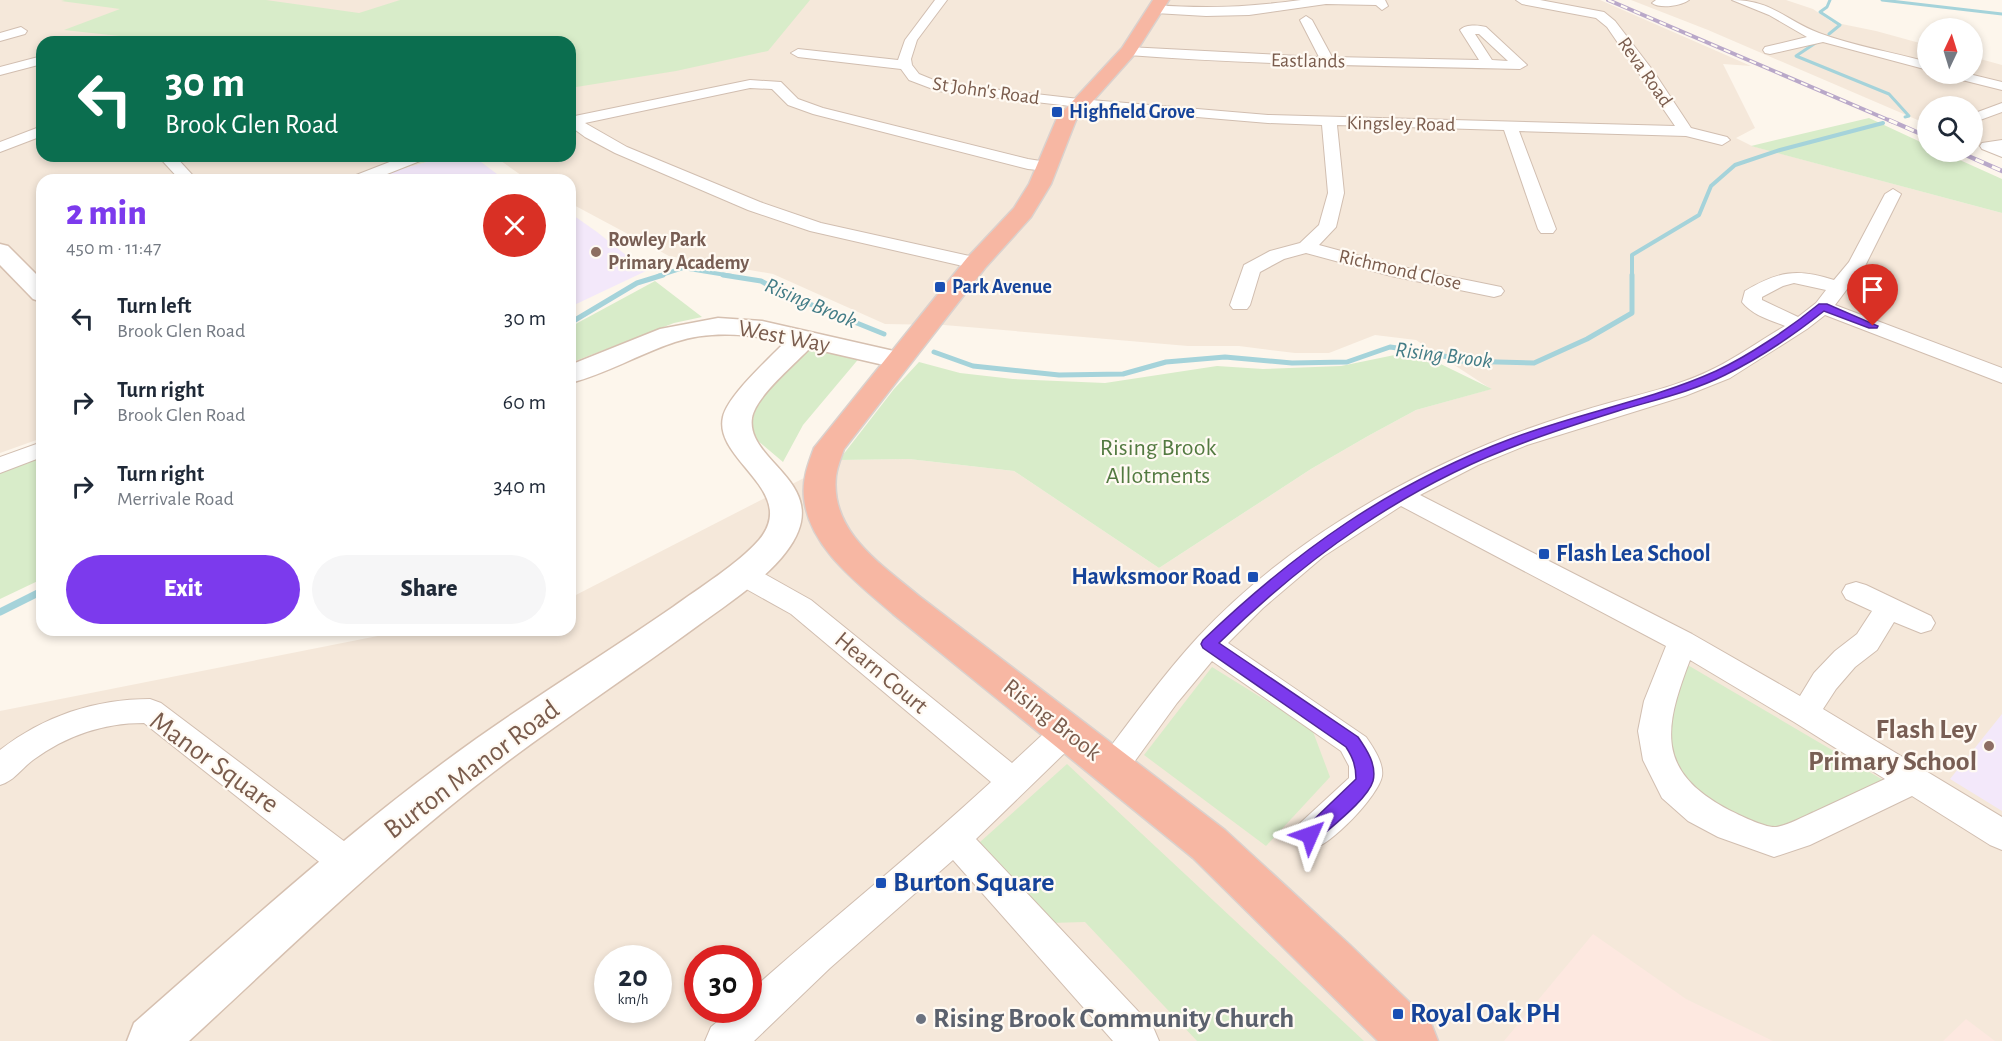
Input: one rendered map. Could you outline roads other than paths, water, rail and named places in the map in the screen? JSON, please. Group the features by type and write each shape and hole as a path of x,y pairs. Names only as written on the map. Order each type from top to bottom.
{"highway":[{"name":"Rising Brook","path":"1158,4 1128,51 1067,118 1047,166 1023,212 976,263 840,432 823,462 818,491 821,510 828,529 845,550 906,605 1113,767 1233,865 1413,1041"}],"street":[{"name":"St John's Road","path":"941,0 911,40 905,53 905,65 914,77 938,87 1079,103"},
{"path":"1206,12 1224,4 1227,0"},
{"path":"1158,4 1206,12 1270,10 1326,0 1380,2 1382,6"},
{"name":"Reva Road","path":"1522,0 1600,15 1611,24 1686,131"},
{"path":"1738,0 1773,12 1805,32 1917,63"},
{"path":"1306,20 1328,62"},
{"path":"0,37 21,31"},
{"path":"1770,50 1792,43 1825,38"},
{"name":"Eastlands","path":"1128,51 1227,59 1488,64"},
{"path":"798,53 905,65"},
{"path":"0,71 36,62"},
{"path":"1983,81 2002,86"},
{"path":"576,120 764,83 776,86 793,102 818,111 1028,164 1047,166"},
{"name":"Kingsley Road","path":"1079,103 1329,122 1686,131 1722,140"},
{"path":"1983,115 2002,107"},
{"path":"1240,305 1251,269 1277,255 1306,247 1327,227 1336,193 1329,122"},
{"path":"0,136 36,123"},
{"path":"576,124 621,150 754,206 816,227 976,263"},
{"path":"1510,127 1547,229"},
{"path":"0,147 36,133"},
{"path":"2002,145 1988,146 2002,152"},
{"path":"172,162 183,174"},
{"path":"371,174 398,162"},
{"path":"1113,767 1166,695 1209,644 1253,601 1315,550 1400,495 1470,460 1519,440 1677,391 1722,373 1800,325 1823,307 1840,288 1857,264 1893,194"},
{"name":"Richmond Close","path":"1306,247 1391,270 1494,291"},
{"path":"0,251 36,288"},
{"path":"1800,325 1760,308 1752,302 1752,295 1778,279 1791,277 1814,280 1840,288"},
{"path":"1823,307 2002,376"},
{"name":"West Way","path":"576,372 640,345 669,335 703,328 745,327 897,360"},
{"name":"Burton Manor Road","path":"153,1041 349,864 441,788 689,614 742,574 775,543 784,522 785,505 781,488 741,442 736,429 737,417 746,401 804,339"},
{"path":"0,466 36,451"},
{"path":"1400,495 1682,642 1805,713 2002,836"},
{"name":"Hearn Court","path":"742,574 801,607 1013,782"},
{"path":"1856,592 1922,623"},
{"path":"1805,713 1825,681 1845,659 1867,642 1889,608"},
{"path":"1682,642 1659,701 1654,731 1659,760 1674,788 1700,811 1730,827 1774,842 1798,835 1914,780"},
{"path":"1209,644 1352,742 1360,754 1365,768 1364,781 1353,795 1310,835"},
{"name":"Manor Square","path":"1,767 45,734 95,715 125,710 150,711 349,864"},
{"path":"725,1041 817,956 954,838 1066,732"},
{"path":"954,838 1139,1041"}],"waterway":[{"name":"Rising Brook","path":"1829,34 1840,25 1820,12 1827,7 1830,0"},
{"path":"1882,0 2002,14"},
{"name":"Rising Brook","path":"1817,42 1796,56 1889,94 1909,116 1905,117"},
{"name":"Rising Brook","path":"934,352 973,366 1059,375 1123,374 1166,362 1225,357 1292,363 1347,362 1390,347 1434,353 1460,361 1534,363 1587,339 1632,313 1632,255 1699,215 1711,186 1735,165 1780,150 1883,123"},
{"name":"Rising Brook","path":"658,276 683,268 732,276"},
{"name":"Rising Brook","path":"576,319 637,283 663,275"},
{"name":"Rising Brook","path":"723,275 761,281 785,294 884,334"},
{"name":"Rising Brook","path":"0,612 36,594"}],"railway":[{"path":"1608,0 1893,122"},
{"path":"1889,120 1917,132"},
{"path":"1982,162 2002,171"}],"place":[{"name":"Highfield Grove","path":"1057,112"},
{"name":"Rowley Park Primary Academy","path":"596,252"},
{"name":"Park Avenue","path":"940,287"},
{"name":"Flash Lea School","path":"1544,554"},
{"name":"Hawksmoor Road","path":"1253,577"},
{"name":"Flash Ley Primary School","path":"1989,746"},
{"name":"Burton Square","path":"881,883"},
{"name":"Royal Oak PH","path":"1398,1014"},
{"name":"Rising Brook Community Church","path":"921,1019"}],"park label":[{"name":"Rising Brook Allotments","path":"1158,462"}]}
